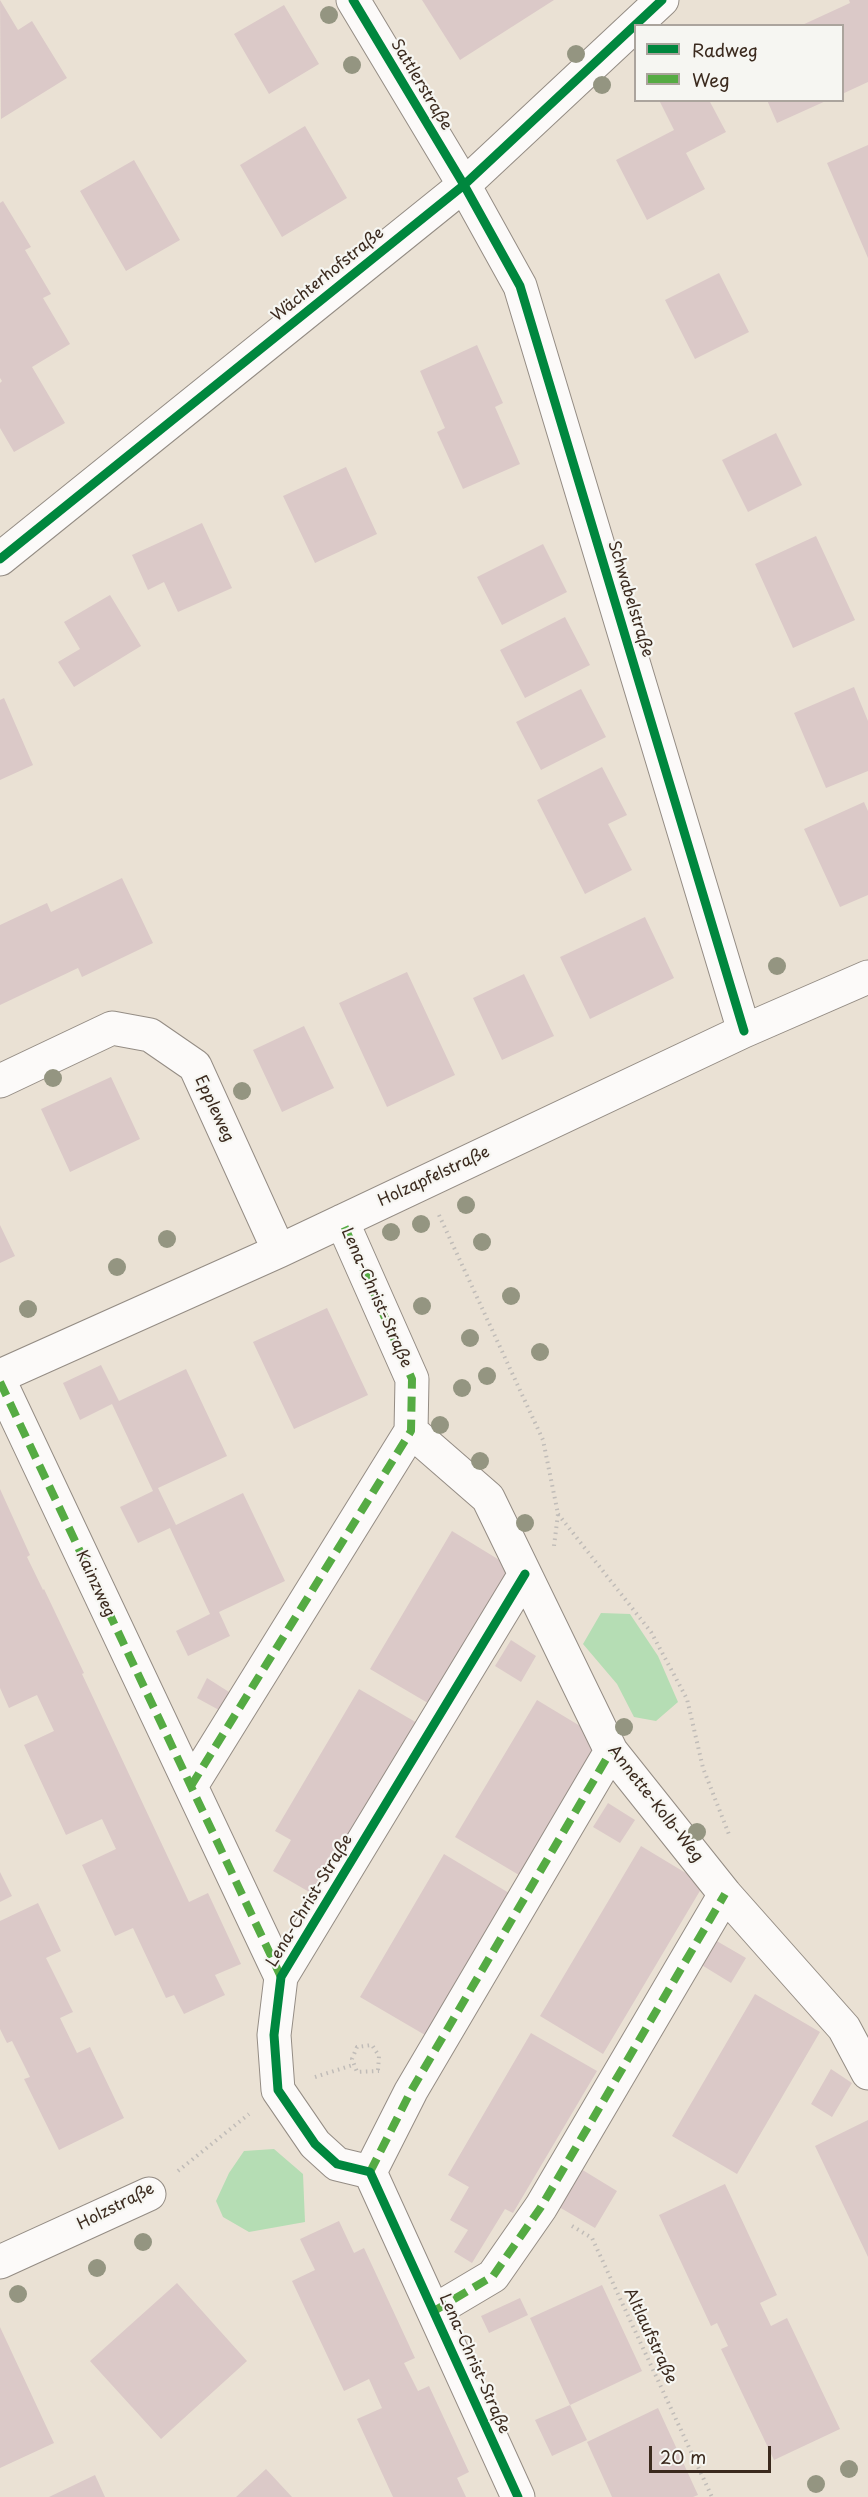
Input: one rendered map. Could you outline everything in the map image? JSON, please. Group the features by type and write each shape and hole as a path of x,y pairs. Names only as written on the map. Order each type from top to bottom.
{"street":[{"name":"Sattlerstraße","path":"353,0 464,185"},
{"name":"Wächterhofstraße","path":"636,24 662,0"},
{"name":"Wächterhofstraße","path":"0,559 464,185 634,26"},
{"name":"Schwabelstraße","path":"464,185 520,286 744,1031"},
{"name":"Holzapfelstraße","path":"0,1376 279,1251 744,1031 868,977"},
{"name":"Eppleweg","path":"0,1080 112,1028 150,1035 195,1066 279,1251"},
{"name":"Lena-Christ-Straße","path":"342,1221 412,1378 411,1431"},
{"name":"Kainzweg","path":"0,1382 191,1786"},
{"name":"Annette-Kolb-Weg","path":"411,1431 488,1498 611,1751 725,1893 844,2028 868,2073"},
{"path":"191,1786 411,1431"},
{"name":"Lena-Christ-Straße","path":"518,2497 370,2172 337,2164 330,2158 315,2144 279,2090 274,2035 281,1977 525,1574"},
{"path":"370,2172 411,2091 611,1751"},
{"name":"Lena-Christ-Straße","path":"191,1786 281,1977"},
{"name":"Lena-Christ-Straße","path":"434,2311 493,2276 541,2207 725,1893"},
{"name":"Holzstraße","path":"0,2262 149,2194"}],"path":[{"path":"424,1182 543,1440 558,1514 554,1548"},
{"path":"558,1514 651,1632 687,1699 703,1768 737,1855 725,1893"},
{"path":"372,2045 379,2056 378,2070 357,2072 353,2065 352,2059 357,2047 372,2045"},
{"path":"322,2075 353,2065"}],"green space":[{"path":"601,1613 630,1614 658,1656 678,1702 656,1721 634,1717 617,1684 583,1644"},
{"path":"274,2149 303,2174 305,2222 249,2232 223,2217 216,2201 229,2173 244,2151"}],"building":[{"path":"0,0 18,30 32,21 67,78 1,119"},
{"path":"422,0 554,0 460,60"},
{"path":"849,0 868,0 868,82 844,93 844,24 804,24 850,3"},
{"path":"284,5 319,64 269,94 234,34"},
{"path":"660,102 710,102 726,132 686,153 705,189 647,220 616,160 674,130"},
{"path":"768,102 824,102 777,123"},
{"path":"305,126 347,198 282,237 240,165"},
{"path":"868,145 868,258 827,163"},
{"path":"134,160 180,240 126,271 80,191"},
{"path":"3,201 31,247 25,250 51,294 43,298 70,344 32,367 65,423 14,452 0,428 0,383 2,381 0,378 0,203"},
{"path":"719,273 749,332 695,359 665,300"},
{"path":"477,345 503,403 495,407 520,464 463,489 437,432 445,428 420,371"},
{"path":"776,433 802,485 748,512 722,460"},
{"path":"346,467 377,534 315,563 283,496"},
{"path":"202,523 232,588 178,612 164,582 148,590 132,555"},
{"path":"816,536 855,620 793,648 755,564"},
{"path":"543,544 567,592 502,625 477,577"},
{"path":"110,595 141,646 74,687 58,662 80,649 64,622"},
{"path":"565,617 590,665 525,698 500,650"},
{"path":"854,687 868,721 868,771 826,788 794,713"},
{"path":"581,689 606,737 541,770 516,722"},
{"path":"4,698 33,765 0,780 0,700"},
{"path":"602,767 627,815 608,824 632,870 585,894 537,800"},
{"path":"864,802 868,811 868,895 840,907 804,829"},
{"path":"122,878 153,943 82,977 78,968 0,1005 0,925 47,903 51,912"},
{"path":"645,917 674,978 590,1019 560,957"},
{"path":"407,972 455,1075 387,1107 339,1003"},
{"path":"524,974 554,1036 502,1060 473,998"},
{"path":"304,1026 334,1088 282,1112 253,1050"},
{"path":"111,1077 140,1139 70,1172 41,1109"},
{"path":"0,1225 15,1256 0,1263"},
{"path":"327,1308 368,1395 294,1429 253,1342"},
{"path":"101,1365 119,1401 186,1369 227,1456 158,1488 176,1525 243,1493 285,1581 219,1612 230,1636 188,1656 176,1631 210,1614 170,1528 138,1543 120,1507 153,1491 112,1404 80,1420 63,1383"},
{"path":"0,1489 30,1555 27,1557 84,1673 82,1674 189,1902 208,1893 241,1964 215,1975 225,1995 184,2014 174,1995 166,1998 133,1928 115,1936 82,1865 116,1849 102,1819 66,1835 24,1745 54,1731 37,1695 9,1708 0,1688"},
{"path":"452,1531 514,1569 433,1706 370,1669"},
{"path":"511,1640 536,1656 521,1682 495,1666"},
{"path":"207,1678 229,1692 219,1710 197,1698"},
{"path":"359,1689 424,1727 340,1869 329,1863 311,1893 273,1871 291,1840 275,1831"},
{"path":"537,1700 600,1738 519,1875 455,1837"},
{"path":"608,1803 635,1820 620,1843 593,1827"},
{"path":"641,1846 704,1884 603,2054 540,2016"},
{"path":"444,1854 509,1893 425,2035 360,1997"},
{"path":"0,1872 12,1896 0,1902"},
{"path":"38,1903 61,1951 46,1958 73,2012 60,2018 77,2053 90,2047 124,2118 59,2150 24,2079 30,2077 12,2041 7,2043 0,2029 0,1921"},
{"path":"715,1940 746,1958 731,1983 700,1964"},
{"path":"755,1994 820,2032 737,2174 672,2136"},
{"path":"531,2033 597,2071 513,2213 505,2209 472,2263 454,2252 468,2230 450,2220 469,2187 448,2175"},
{"path":"831,2069 852,2083 832,2117 811,2104"},
{"path":"868,2120 868,2257 815,2146"},
{"path":"581,2169 617,2191 595,2228 559,2207"},
{"path":"725,2184 777,2295 760,2303 771,2326 787,2318 840,2429 774,2460 721,2349 728,2346 717,2323 711,2326 659,2215"},
{"path":"339,2221 354,2253 364,2248 415,2358 404,2363 418,2391 429,2386 469,2472 457,2478 466,2497 393,2497 357,2419 382,2408 369,2379 344,2391 292,2281 315,2270 300,2239"},
{"path":"177,2283 247,2361 161,2439 90,2361"},
{"path":"602,2285 642,2371 570,2405 530,2318"},
{"path":"520,2298 528,2315 489,2333 481,2316"},
{"path":"0,2327 54,2443 0,2468"},
{"path":"570,2405 587,2440 552,2456 535,2420"},
{"path":"658,2408 698,2495 693,2497 612,2497 587,2442"},
{"path":"266,2469 292,2497 236,2497"},
{"path":"95,2475 105,2497 49,2497"}],"marked path":[{"path":"191,1786 411,1431 412,1379 342,1221"},
{"path":"0,1382 281,1977"},
{"path":"370,2172 411,2091 611,1751"},
{"path":"434,2311 493,2276 541,2207 725,1894"}],"cycle path":[{"path":"353,0 464,185 520,286 744,1031"},
{"path":"636,24 662,0"},
{"path":"0,559 464,185 634,26"},
{"path":"518,2497 370,2172 337,2164 315,2144 278,2090 274,2035 281,1977 525,1574"}]}
